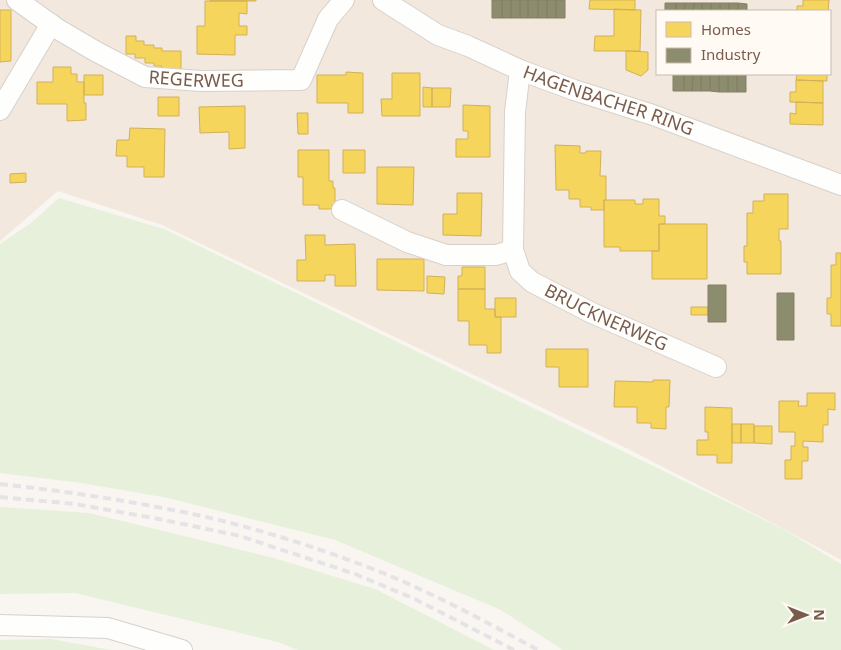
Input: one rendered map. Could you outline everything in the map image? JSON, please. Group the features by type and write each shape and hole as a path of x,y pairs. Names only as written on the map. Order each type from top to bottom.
{"street":[{"name":"REGERWEG","path":"21,1 51,24 95,51 145,76 201,81 301,80 328,19 344,0"},
{"name":"HAGENBACHER RING","path":"383,0 438,35 468,46 520,70 574,90 653,115 841,185"},
{"path":"0,110 51,24"},
{"name":"BRUCKNERWEG","path":"520,70 515,112 513,250 520,271 532,282 592,312 716,368"},
{"path":"342,210 407,242 446,255 496,255 513,250"},
{"path":"0,625 108,628 182,650"}],"shaded area":[{"path":"0,0 841,0 841,560 626,448 162,225 58,191 0,241"}],"green space":[{"path":"59,198 164,229 783,529 841,564 841,650 563,650 501,610 335,540 168,498 82,483 0,473 0,244 31,223"},
{"path":"0,507 89,513 274,558 375,589 494,650 298,650 278,642 75,593 0,594"},
{"path":"51,639 111,650 0,650 0,640"}],"building: Homes":[{"path":"256,0 256,1 210,1"},
{"path":"590,0 635,0 635,10 589,9"},
{"path":"803,0 829,0 828,10 797,10 797,6 803,6"},
{"path":"205,1 247,1 247,14 239,13 239,26 247,26 247,35 235,35 235,55 197,54 197,26 205,26"},
{"path":"614,9 641,10 640,51 594,51 595,36 614,36"},
{"path":"0,10 11,10 11,61 0,62"},
{"path":"126,36 136,36 136,41 144,41 144,45 154,45 154,48 162,48 162,51 181,51 181,70 162,70 162,66 154,66 154,63 145,63 145,58 135,58 135,54 126,54"},
{"path":"626,51 648,52 648,70 641,76 626,70"},
{"path":"53,67 71,67 71,74 77,74 77,82 84,82 86,120 67,121 67,104 37,104 37,82 53,82"},
{"path":"346,72 363,73 363,113 348,113 348,103 317,103 317,75 346,75"},
{"path":"392,73 420,73 420,116 382,116 381,99 392,99"},
{"path":"84,75 103,75 103,95 84,95"},
{"path":"797,75 827,75 827,81 796,80"},
{"path":"796,80 823,81 823,103 790,102 790,92 796,92"},
{"path":"423,87 432,88 432,107 423,107"},
{"path":"432,88 451,88 450,107 432,107"},
{"path":"158,97 179,97 179,116 158,116"},
{"path":"796,102 823,103 823,125 790,124 790,113 796,114"},
{"path":"463,105 490,106 490,157 456,157 456,139 468,139 468,131 463,131"},
{"path":"245,106 245,148 229,149 229,132 200,133 199,107"},
{"path":"297,113 308,113 308,134 298,134"},
{"path":"130,128 165,129 164,177 144,177 144,167 127,167 127,156 116,156 117,140 129,140"},
{"path":"555,145 580,146 580,153 601,151 600,176 606,176 604,210 591,210 591,207 580,207 580,199 569,199 569,190 556,190"},
{"path":"298,150 329,150 329,181 333,181 333,188 335,188 335,205 332,205 332,209 319,209 319,205 303,205 303,177 298,177"},
{"path":"343,150 365,150 365,173 343,173"},
{"path":"377,167 414,167 413,205 377,204"},
{"path":"26,173 26,182 10,183 10,174"},
{"path":"457,193 482,193 481,236 443,235 443,214 457,214"},
{"path":"764,194 788,194 788,229 779,229 781,274 747,274 747,262 744,262 744,246 747,246 747,213 753,213 753,201 764,201"},
{"path":"643,199 659,199 659,216 665,216 665,224 659,224 659,251 620,251 620,247 604,247 604,200 635,200 635,204 643,204"},
{"path":"659,224 707,224 707,279 652,279 652,251 659,251"},
{"path":"305,235 325,235 325,245 355,244 356,286 335,286 335,275 325,275 325,281 297,281 297,260 306,260"},
{"path":"836,253 841,253 841,326 831,326 831,314 827,314 827,298 831,298 831,265 836,265"},
{"path":"377,259 424,259 424,291 377,290"},
{"path":"462,267 485,267 485,289 458,289 458,276 462,276"},
{"path":"427,276 445,277 444,294 427,293"},
{"path":"458,289 485,289 485,309 495,309 495,317 501,317 501,353 487,353 487,345 469,345 469,321 458,321"},
{"path":"495,298 516,298 516,317 495,317"},
{"path":"691,307 708,307 708,315 691,315"},
{"path":"546,349 588,349 588,387 559,387 559,367 546,367"},
{"path":"653,380 670,380 669,407 666,407 666,429 651,428 651,423 637,423 637,407 614,407 615,381 653,382"},
{"path":"807,393 835,393 835,410 828,409 828,425 823,425 823,442 803,441 803,447 808,447 808,461 802,461 802,479 785,479 785,460 791,460 791,446 795,446 795,432 779,432 779,401 799,401 798,406 807,406"},
{"path":"705,407 732,408 732,463 717,463 717,455 697,455 697,440 708,440 708,432 705,432"},
{"path":"732,424 741,424 741,443 732,443"},
{"path":"741,424 754,424 754,443 741,443"},
{"path":"754,426 772,426 772,444 754,443"}],"building: Industry":[{"path":"492,0 502,0 502,18 492,18"},
{"path":"502,0 511,0 511,18 502,18"},
{"path":"511,0 520,0 520,18 511,18"},
{"path":"520,0 528,0 528,18 520,18"},
{"path":"528,0 538,0 538,18 528,18"},
{"path":"538,0 547,0 547,18 538,18"},
{"path":"547,0 556,0 556,18 547,18"},
{"path":"556,0 565,0 565,18 556,18"},
{"path":"665,3 676,3 676,10 665,10"},
{"path":"676,3 685,3 684,10 676,10"},
{"path":"685,3 694,3 693,10 684,10"},
{"path":"694,3 702,3 702,10 693,10"},
{"path":"702,3 711,3 711,10 702,10"},
{"path":"711,3 720,3 720,10 711,10"},
{"path":"720,3 729,3 729,10 720,10"},
{"path":"729,3 738,3 738,10 729,10"},
{"path":"738,3 747,4 747,10 738,10"},
{"path":"673,75 684,75 684,91 673,91"},
{"path":"684,75 693,75 692,91 684,91"},
{"path":"693,75 701,75 701,91 692,91"},
{"path":"701,75 710,75 710,91 701,91"},
{"path":"710,75 719,75 719,92 710,91"},
{"path":"719,75 728,75 728,92 719,92"},
{"path":"728,75 737,75 737,92 728,92"},
{"path":"737,75 746,75 746,92 737,92"},
{"path":"708,285 726,285 726,322 708,322"},
{"path":"777,293 794,293 794,340 777,340"}],"railway":[{"path":"0,484 79,494 157,507 208,517 284,538 357,563 404,582 471,614 538,650"},
{"path":"0,497 75,504 240,536 355,574 415,599 514,650"}]}
